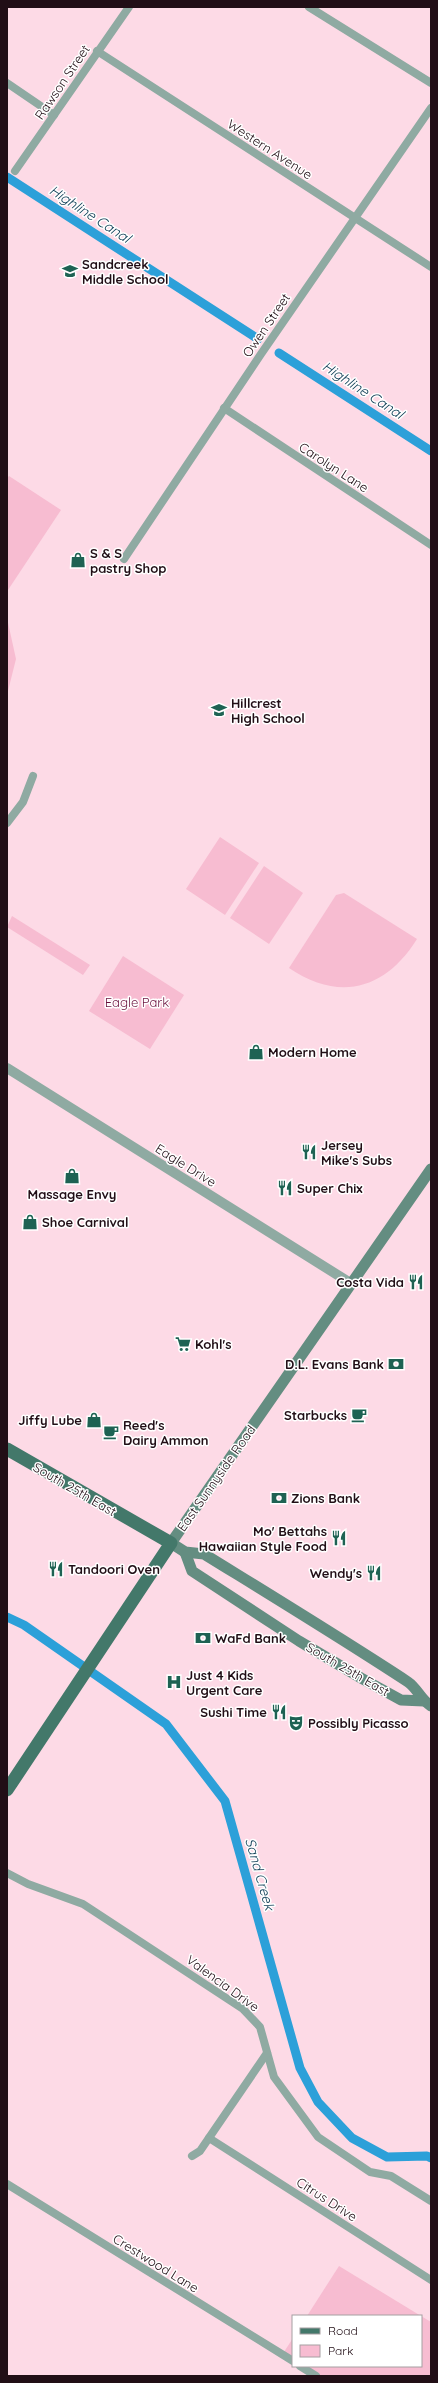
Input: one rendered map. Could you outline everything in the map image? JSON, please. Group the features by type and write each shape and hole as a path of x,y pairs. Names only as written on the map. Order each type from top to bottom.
{"main road":[{"name":"East Sunnyside Road","path":"7,1790 171,1543 431,1169"},
{"name":"South 25th East","path":"7,1449 185,1552 204,1554 412,1684 428,1704"},
{"name":"South 25th East","path":"185,1552 192,1571 299,1641 401,1700 428,1704"}],"street":[{"name":"Rawson Street","path":"16,171 129,7"},
{"path":"309,7 431,83"},
{"name":"Western Avenue","path":"98,51 354,218 431,266"},
{"path":"7,83 54,114"},
{"name":"Owen Street","path":"124,559 224,408 431,108"},
{"name":"Carolyn Lane","path":"224,408 431,545"},
{"path":"7,823 23,802 33,776"},
{"name":"Eagle Drive","path":"7,1068 352,1284"},
{"name":"Valencia Drive","path":"7,1873 28,1884 84,1904 243,2009 260,2027 274,2077 318,2137 370,2172 391,2176 431,2201"},
{"path":"192,2156 200,2152 267,2053"},
{"name":"Citrus Drive","path":"209,2138 431,2280"},
{"name":"Crestwood Lane","path":"7,2184 292,2361"},
{"path":"302,2367 316,2376"}],"green space":[{"path":"9,476 61,510 8,590 7,478"},
{"path":"7,618 16,659 7,695"},
{"path":"220,837 259,863 225,915 186,889"},
{"path":"264,866 303,893 269,944 230,918"},
{"path":"344,893 417,939 391,970 376,980 360,985 343,987 326,985 308,979 289,968 336,895"},
{"path":"12,916 90,965 83,975 7,927"},
{"name":"Eagle Park","path":"123,956 184,995 150,1049 89,1011"},
{"path":"339,2266 419,2315 308,2315"},
{"path":"422,2317 431,2322 431,2376 316,2376 302,2367 422,2367"},
{"path":"292,2340 292,2361 282,2355"}],"waterway":[{"name":"Highline Canal","path":"7,177 258,339"},
{"name":"Highline Canal","path":"279,353 431,451"},
{"name":"Sand Creek","path":"7,1617 24,1625 166,1724 225,1801 300,2068 318,2102 352,2138 387,2157 427,2156 431,2158"}],"place":[{"name":"Sandcreek Middle School","path":"70,271"},
{"name":"S & S pastry Shop","path":"78,560"},
{"name":"Hillcrest High School","path":"219,710"},
{"name":"Modern Home","path":"256,1052"},
{"name":"Jersey Mike's Subs","path":"309,1152"},
{"name":"Massage Envy","path":"72,1176"},
{"name":"Super Chix","path":"285,1188"},
{"name":"Shoe Carnival","path":"30,1222"},
{"name":"Costa Vida","path":"416,1282"},
{"name":"Kohl's","path":"183,1344"},
{"name":"D.L. Evans Bank","path":"396,1364"},
{"name":"Starbucks","path":"359,1415"},
{"name":"Jiffy Lube","path":"94,1420"},
{"name":"Reed's Dairy Ammon","path":"111,1432"},
{"name":"Zions Bank","path":"279,1498"},
{"name":"Mo' Bettahs Hawaiian Style Food","path":"339,1538"},
{"name":"Tandoori Oven","path":"56,1569"},
{"name":"Wendy's","path":"374,1573"},
{"name":"WaFd Bank","path":"203,1638"},
{"name":"Just 4 Kids Urgent Care","path":"174,1682"},
{"name":"Sushi Time","path":"279,1712"},
{"name":"Possibly Picasso","path":"296,1723"}]}
